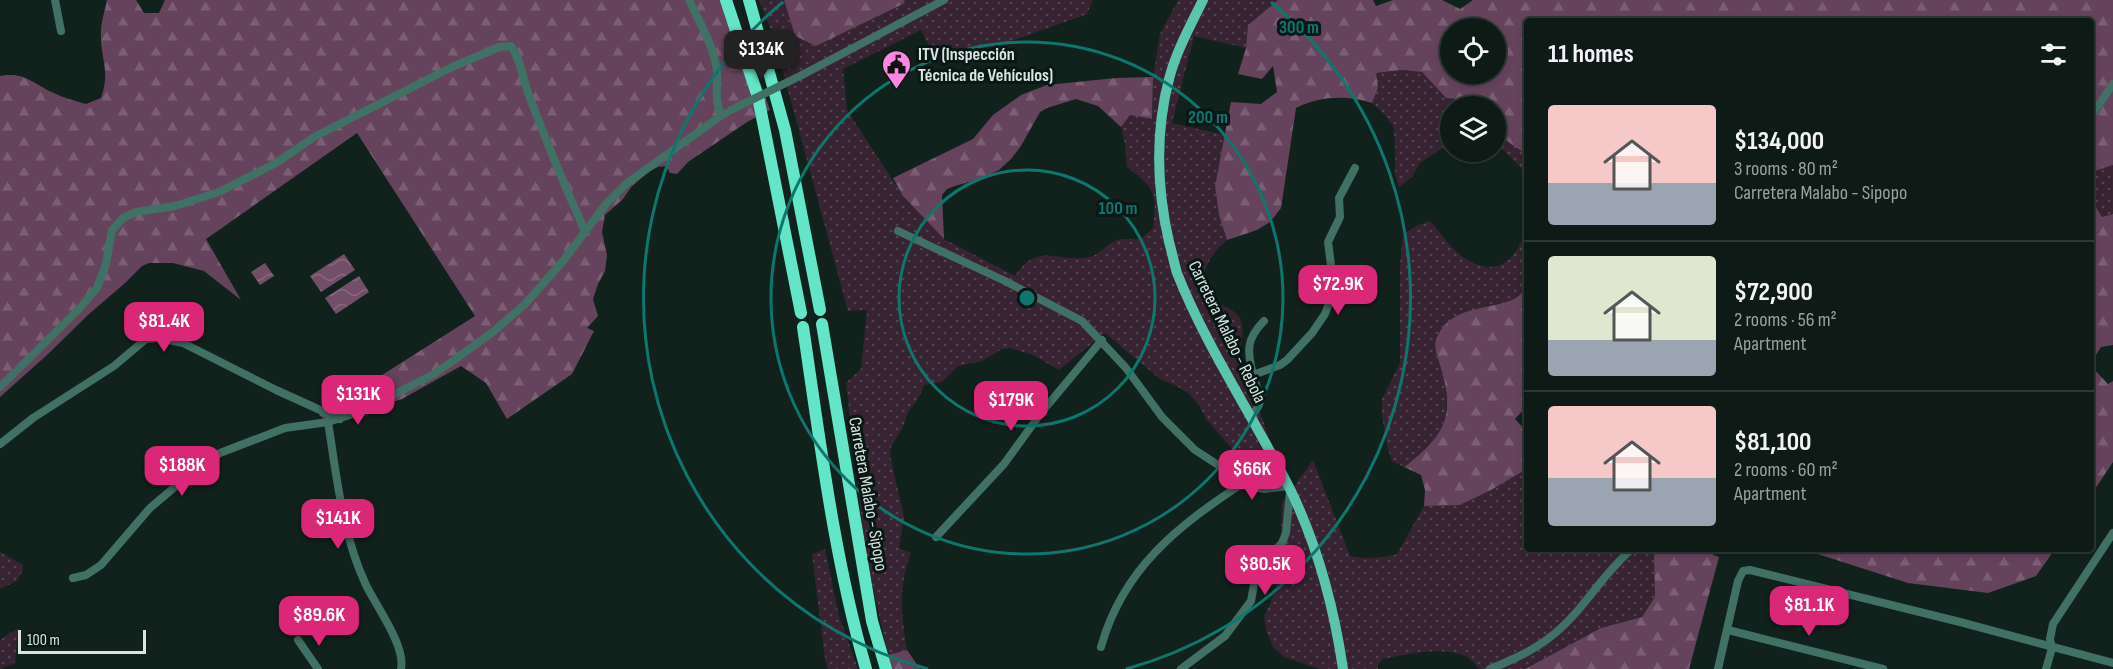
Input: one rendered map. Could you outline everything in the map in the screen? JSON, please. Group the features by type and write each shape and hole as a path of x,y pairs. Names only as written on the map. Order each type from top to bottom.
{"highway":[{"path":"726,0 758,97 801,313"},
{"path":"749,0 785,130 820,310"},
{"name":"Carretera Malabo - Sipopo","path":"822,324 872,621 886,669"},
{"name":"Carretera Malabo - Sipopo","path":"804,327 824,464 853,626 866,669"}],"main road":[{"name":"Carretera Malabo - Rebola","path":"1203,0 1184,37 1169,79 1162,118 1158,174 1166,226 1176,271 1199,321 1280,469 1314,546 1331,602 1343,669"}],"street":[{"path":"55,0 61,31"},
{"path":"689,0 703,28 716,63 718,87 716,102 722,115"},
{"path":"73,578 86,575 101,565 150,508 203,463 220,453 285,428 340,419 384,402 434,374 494,331 544,284 606,204 627,183 722,115 944,0"},
{"path":"0,387 78,310 97,288 106,264 112,230 123,218 136,212 175,206 219,192 276,163 314,137 450,68 499,47 511,46 516,53 528,94 558,171 585,231"},
{"path":"2094,112 2113,84"},
{"path":"1253,375 1287,360 1312,333 1325,314 1333,282 1328,242 1340,216 1339,198 1355,168"},
{"path":"898,231 1005,281 1082,321 1126,368 1162,417 1195,450 1229,471 1243,483 1259,489 1289,488 1286,533 1282,543 1263,562 1255,579 1251,601 1225,636 1181,669"},
{"path":"1250,417 1260,406 1261,400 1253,375 1250,340 1264,321"},
{"path":"0,444 33,418 114,366 146,339 159,338 183,344 340,419"},
{"path":"936,537 1004,464 1041,413 1102,340"},
{"path":"328,422 342,513 352,554 396,643 403,661 401,669"},
{"path":"1229,471 1252,477 1269,475 1280,469"},
{"path":"1101,647 1114,609 1151,554 1174,532 1243,483"},
{"path":"2046,669 2052,648 2050,639 2053,624 2113,533"},
{"path":"1490,669 1517,658 1555,633 1613,566 1629,552"},
{"path":"1718,669 1740,576 1743,571 1750,570 2113,663"},
{"path":"1728,630 1883,669"},
{"path":"298,640 318,669"}],"shaded area":[{"path":"759,0 784,0 795,36 816,46 901,5 905,0 1093,0 1087,14 998,46 933,54 921,30 843,69 847,110 903,196 944,239 1015,276 1032,259 1041,256 1090,257 1114,241 1141,239 1153,228 1155,207 1152,192 1143,180 1127,167 1121,127 1130,115 1152,119 1153,77 1160,34 1178,0 1278,0 1248,25 1246,48 1194,36 1172,123 1225,135 1215,186 1219,215 1227,240 1210,259 1204,273 1202,299 1232,310 1241,321 1242,340 1239,354 1275,454 1244,462 1206,419 1199,405 1188,393 1160,379 1105,333 1059,370 1033,355 1010,348 1002,349 982,361 958,366 942,382 924,385 891,447 890,455 904,517 899,548 911,553 902,589 903,624 907,650 888,655 866,556 846,383 861,369 867,310 848,311 773,35"},
{"path":"1402,70 1422,72 1444,96 1440,96 1440,150 1420,163 1412,177 1399,187 1395,173 1393,126 1372,103 1378,88 1375,73"},
{"path":"1506,140 1524,151 1524,181 1522,169 1506,153"},
{"path":"2113,165 2113,214 2102,218 2094,204 2094,171"},
{"path":"1430,221 1451,246 1466,259 1489,267 1507,261 1520,244 1524,233 1524,290 1516,299 1475,310 1434,346 1445,387 1446,413 1436,438 1424,452 1404,467 1392,461 1387,446 1382,399 1400,363 1400,265 1403,235 1416,226"},
{"path":"1313,460 1350,556 1385,557 1397,554 1424,506 1460,505 1524,471 1524,552 1656,552 1654,554 1655,597 1642,617 1601,628 1525,669 1479,669 1467,657 1456,653 1435,651 1383,659 1378,669 1320,669 1284,657 1273,647 1267,633 1264,616 1280,573 1282,503"},
{"path":"825,549 839,616 858,669 828,669 825,659 812,554"},
{"path":"0,552 23,565 19,578 0,589"},
{"path":"18,628 15,663 0,669 0,640"}],"green space":[{"path":"107,0 136,0 144,13 159,13 165,0 730,0 770,110 747,122 688,162 677,174 670,173 666,166 650,171 632,186 623,199 605,215 602,232 607,255 605,271 593,299 598,316 587,328 594,331 572,374 507,419 486,383 461,366 402,399 328,422 319,415 475,316 357,133 206,239 241,300 204,271 173,263 149,263 142,266 0,397 0,76 23,77 58,95 86,104 101,98 105,72 101,29"},
{"path":"784,0 905,0 901,5 816,46 795,36"},
{"path":"1278,0 1373,0 1376,6 1393,0 1442,0 1460,9 1473,0 2113,0 2113,165 2094,171 2094,18 1524,18 1524,153 1506,140 1506,96 1444,96 1422,72 1402,70 1376,73 1378,88 1372,103 1333,98 1314,101 1296,108 1281,208 1270,222 1257,230 1227,240 1219,215 1215,186 1231,102 1261,104 1277,92 1273,66 1262,79 1238,74 1246,48 1248,25"},
{"path":"1153,77 1152,119 1130,115 1121,127 1098,106 1076,99 1040,112 1021,146 999,170 947,189 942,195 944,239 903,196 893,178 973,139 993,115 1021,95 1047,85"},
{"path":"2094,204 2102,217 2113,214 2113,345 2101,347 2094,358"},
{"path":"1524,289 1524,409 1515,419 1524,429 1524,471 1460,505 1424,506 1425,490 1421,475 1404,467 1429,445 1438,435 1443,424 1447,398 1435,343 1438,335 1452,319 1462,314 1504,303 1519,295"},
{"path":"2094,369 2108,384 2113,381 2113,462 2094,490"},
{"path":"1656,552 1706,552 1719,557 1689,669 1525,669 1601,628 1642,617 1655,597 1654,554"},
{"path":"1811,552 2053,552 2036,576 1988,593 1908,583"},
{"path":"907,650 920,669 892,669 888,655"}],"water":[{"path":"344,254 355,270 321,292 310,276"},
{"path":"265,263 274,276 260,285 251,272"},
{"path":"359,276 369,292 336,314 325,298"}],"place":[{"name":"ITV (Inspección Técnica de Vehículos)","path":"897,90"}]}
